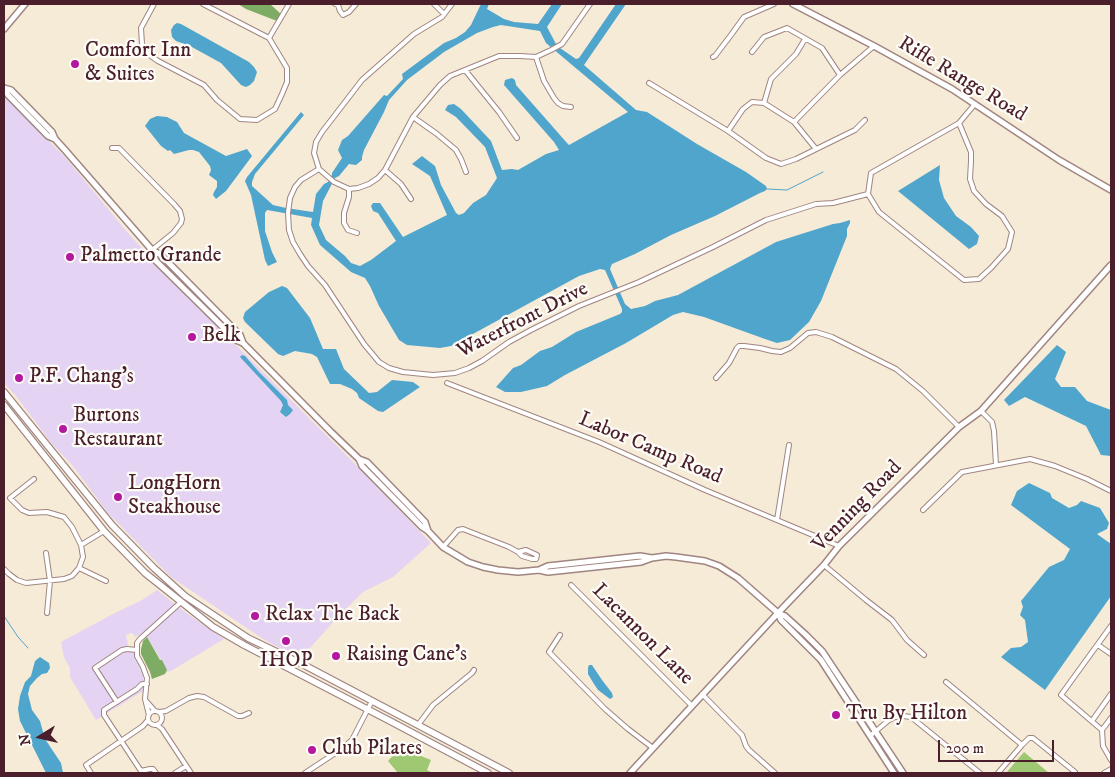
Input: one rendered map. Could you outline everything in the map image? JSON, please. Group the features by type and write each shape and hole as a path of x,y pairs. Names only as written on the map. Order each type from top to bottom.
{"highway":[{"path":"4,392 112,524 154,568 185,596 248,638 304,665 509,773"},
{"path":"4,406 104,531 145,573 213,627 488,773"}],"main road":[{"path":"4,29 25,4"},
{"name":"Rifle Range Road","path":"793,4 952,89 1059,160 1111,190"},
{"path":"4,88 8,95 41,129 48,136 55,139"},
{"path":"4,88 11,90 52,132 55,139 152,250 161,255 240,335 243,344 359,459 362,466 443,547 468,562 484,568 518,572 539,570 548,566 640,556 652,558 676,556 705,561 719,566 738,578 785,616 822,651 903,773"},
{"path":"13,100 29,109 41,129"},
{"name":"Venning Road","path":"630,773 778,612 824,565 839,546 959,427 981,411 1111,265"},
{"path":"778,612 781,620 820,660 894,773"}],"street":[{"path":"154,4 141,28 142,44 148,54 204,85 217,100 240,119 257,120 275,108 287,82 287,68 269,38 203,4"},
{"path":"269,38 289,4"},
{"path":"338,5 342,15 349,12 356,4"},
{"path":"434,4 444,14"},
{"path":"452,4 442,17 414,34 362,80 331,120 316,142 314,153 319,169 329,178 349,189 369,184 385,170 413,117 450,76 499,56 536,57 552,50 562,44 590,4"},
{"path":"713,57 744,17 774,4"},
{"path":"752,52 764,36 787,28 822,48 840,75"},
{"path":"764,104 771,79 796,54 805,39"},
{"path":"794,122 840,75 874,46"},
{"path":"536,57 544,82 554,98 563,106 571,107"},
{"path":"466,70 499,112 516,138"},
{"path":"649,83 728,131 766,158 780,164 796,159 855,130 865,120"},
{"path":"728,131 743,109 752,102 764,104 794,122 816,149"},
{"path":"959,123 971,152 970,179 974,191 986,204 1002,216 1012,232 1008,249 979,279 964,280 879,212 868,194 871,173 959,123 975,104"},
{"path":"413,117 456,150 466,172"},
{"path":"112,148 119,148 180,211 181,223 173,233 152,250"},
{"name":"Waterfront Drive","path":"319,169 301,180 290,198 288,213 293,242 308,266 325,284 364,344 379,362 389,368 402,372 433,375 455,373 469,368 509,342 579,306 639,282 766,220 816,204 833,203 868,194"},
{"path":"385,170 401,184 411,199"},
{"path":"349,189 344,223 348,230 357,233"},
{"path":"716,378 729,363 739,346 781,352 790,348 808,333 818,332 896,369 923,391 959,427"},
{"name":"Labor Camp Road","path":"448,383 599,442 839,546"},
{"path":"981,411 992,422 996,465"},
{"path":"776,520 789,445"},
{"path":"923,510 962,472 1030,459 1063,469 1111,491"},
{"path":"4,569 17,580 26,583 64,579 72,576 79,568 83,557 81,545 72,527 64,517 47,512 29,513 22,510 10,498 34,479"},
{"path":"443,547 458,530 464,529 518,552"},
{"path":"81,545 104,531"},
{"path":"46,553 50,581 47,613"},
{"path":"824,565 892,620 907,640 924,655"},
{"path":"79,568 106,581"},
{"name":"Lacannon Lane","path":"571,585 692,706"},
{"path":"162,729 152,724 148,718 145,699 147,678 137,656 137,643 181,602"},
{"path":"1102,730 1061,695 1111,626"},
{"path":"560,635 549,652 617,719 653,748"},
{"path":"1098,645 1111,654"},
{"path":"117,702 95,668 122,650 137,650"},
{"path":"418,726 433,705 474,670"},
{"path":"946,682 1022,745"},
{"path":"147,684 142,684 104,710 104,715 140,772 153,769 156,773"},
{"path":"702,694 742,735 749,750 775,773"},
{"path":"1092,721 1111,694"},
{"path":"144,726 152,712 166,711 189,698 197,696 204,697 238,716 249,713"},
{"path":"145,699 159,713 162,729 191,773"},
{"path":"305,773 352,740 372,701"},
{"path":"870,736 895,717 911,717 980,773"},
{"path":"1111,718 1102,730 1103,746 1111,760"},
{"path":"157,726 161,722"},
{"path":"91,773 86,766 144,726 152,724"},
{"path":"998,773 1029,738 1033,738 1075,772"},
{"path":"175,773 186,766"},
{"path":"1104,773 1111,769"}],"shaded area":[{"path":"4,96 65,157 128,233 175,284 431,543 393,577 363,592 302,657 296,657 263,639 171,577 107,512 73,466 52,444 4,383"},
{"path":"157,590 224,639 171,671 166,672 167,670 144,632 135,637 131,633 126,635 128,646 132,648 143,675 143,691 96,720 70,677 70,668 64,657 61,642 142,600"}],"green space":[{"path":"238,4 270,4 281,14 277,21"},
{"path":"147,637 167,670 165,674 152,679 141,654 143,641"},
{"path":"396,752 416,754 431,760 427,770 433,773 398,773 388,761"},
{"path":"1024,752 1049,773 1006,773"}],"water":[{"path":"481,4 489,4 487,9 504,19 514,22 538,24 552,4 562,4 547,27 556,44 576,59 579,58 616,4 626,4 584,65 636,110 647,112 746,172 766,186 767,189 715,216 612,264 610,269 625,304 631,309 678,295 776,242 850,220 847,236 821,301 809,322 790,340 777,343 704,317 683,312 673,315 547,386 521,392 505,392 496,387 513,368 576,332 622,312 605,270 600,269 579,276 451,346 440,348 407,345 399,340 365,278 351,272 320,245 311,225 312,218 267,210 265,213 265,231 277,262 268,266 265,260 251,195 245,181 301,112 304,115 255,174 252,186 273,205 313,212 316,194 328,182 342,158 338,150 342,140 348,136 384,95 387,96 403,79 402,74 444,43 465,32 471,25","holes":["501,25 540,31 546,43 628,112 569,145 516,85 515,80 512,78 505,80 504,85 559,150 546,154 518,170 502,170 491,141 461,109 454,104 448,105 445,110 456,117 485,147 497,178 486,195 459,215 456,213 441,185 435,166 422,156 412,164 430,176 447,215 403,237 380,203 373,203 371,206 373,211 378,213 396,241 360,266 351,263 326,240 319,225 323,201 335,178 349,164 356,165 362,160 364,150 389,100 407,80 444,52 477,33"]},
{"path":"177,23 249,62 257,72 254,81 246,87 241,85 221,63 190,46 176,41 172,37 171,30"},
{"path":"157,116 167,117 177,122 184,133 226,156 247,149 252,156 226,191 216,199 213,195 217,187 217,181 209,175 210,166 199,152 189,150 174,154 161,146 145,126 150,119"},
{"path":"940,165 939,180 944,198 956,216 971,227 979,236 977,244 969,249 898,191"},
{"path":"282,286 287,288 310,318 323,349 336,349 344,369 369,393 377,392 392,380 413,382 420,387 383,412 378,411 359,398 352,389 340,384 330,384 317,357 312,354 295,351 283,356 278,354 243,318 245,312 269,292"},
{"path":"1057,345 1066,352 1055,379 1061,387 1075,387 1087,401 1111,410 1111,456 1101,455 1086,426 1025,397 1009,406 1004,400"},
{"path":"242,355 287,400 288,405 293,410 290,414 286,417 280,412 283,405 281,401 240,357"},
{"path":"1029,483 1050,493 1052,498 1069,508 1081,501 1100,508 1109,523 1107,529 1097,534 1111,544 1111,596 1045,690 1001,657 1011,648 1021,647 1028,642 1025,620 1020,615 1023,607 1021,601 1049,567 1064,560 1070,549 1011,505 1017,491"},
{"path":"40,657 49,663 50,668 47,673 42,674 30,686 28,694 32,710 40,721 45,739 61,763 63,773 46,773 20,721 18,709 20,696 25,682 31,676 35,661"},
{"path":"589,665 592,665 613,697 610,699 598,690 588,674"}],"waterway":[{"path":"767,189 787,190 823,172"},
{"path":"4,616 28,648"}],"place":[{"name":"Comfort Inn & Suites","path":"75,64"},
{"name":"Palmetto Grande","path":"70,257"},
{"name":"Belk","path":"192,337"},
{"name":"P.F. Chang's","path":"19,378"},
{"name":"Burtons Restaurant","path":"63,429"},
{"name":"LongHorn Steakhouse","path":"118,497"},
{"name":"Relax The Back","path":"255,616"},
{"name":"IHOP","path":"286,641"},
{"name":"Raising Cane's","path":"336,656"},
{"name":"Tru By Hilton","path":"836,715"},
{"name":"Club Pilates","path":"312,750"}]}
